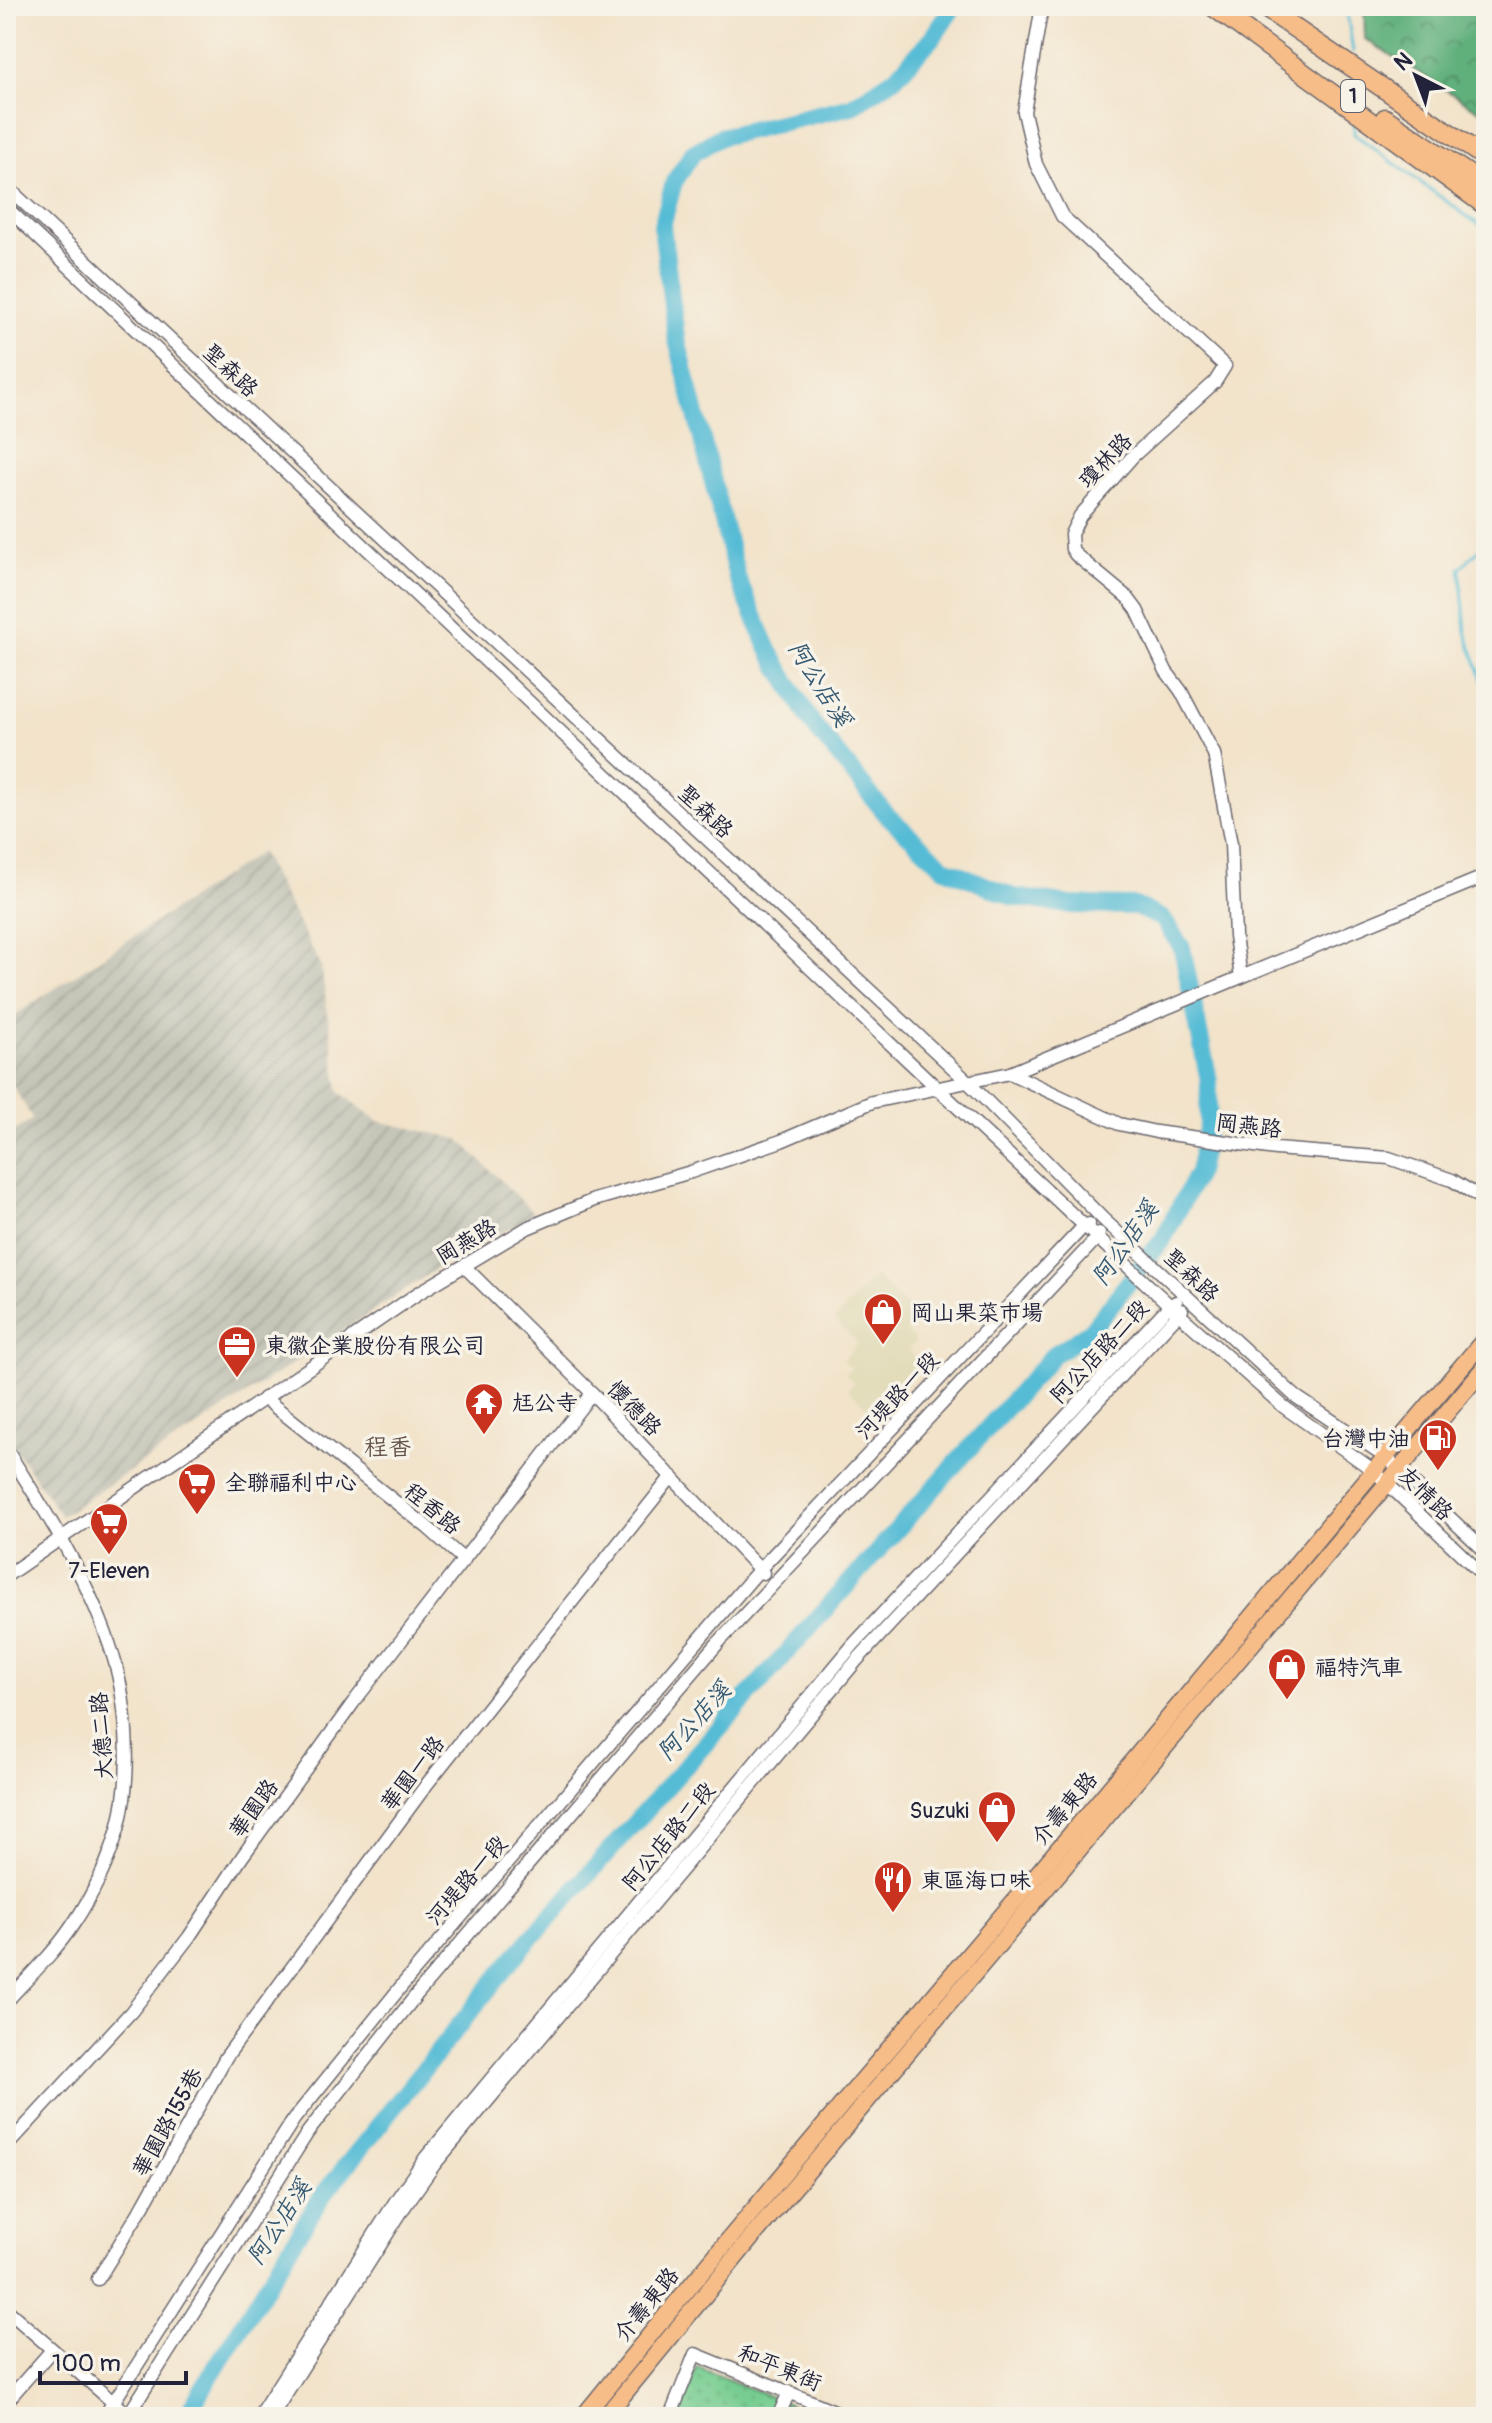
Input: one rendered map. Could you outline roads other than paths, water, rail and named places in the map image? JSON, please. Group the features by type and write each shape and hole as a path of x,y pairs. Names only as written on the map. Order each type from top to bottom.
{"highway":[{"path":"1212,6 1486,206"},
{"name":"1","path":"1221,6 1486,186"},
{"name":"1","path":"1262,6 1486,157"}],"main road":[{"name":"介壽東路","path":"583,2417 733,2231 1486,1338"},
{"name":"介壽東路","path":"605,2417 748,2242 1486,1366"},
{"path":"733,2231 748,2242"}],"street":[{"name":"瓊林路","path":"1042,6 1024,112 1036,164 1062,216 1225,366 1215,382 1133,456 1080,516 1071,534 1072,549 1076,555 1128,598 1137,610 1166,671 1181,691 1214,754 1231,844 1235,936 1241,977"},
{"name":"聖森路","path":"6,186 966,1080 1103,1219 1186,1297 1295,1396 1385,1456"},
{"name":"聖森路","path":"6,207 1180,1315 1284,1407 1373,1470"},
{"path":"1241,977 1486,876"},
{"name":"岡燕路","path":"6,1576 417,1294 527,1228 594,1200 781,1141 872,1102 1010,1073 1241,977"},
{"name":"岡燕路","path":"1010,1073 1119,1124 1232,1143 1389,1158 1452,1180 1486,1201"},
{"name":"河堤路一段","path":"104,2417 294,2119 404,1983 759,1570 1084,1226 1103,1219 1102,1242 773,1582 417,1994 308,2132 128,2416"},
{"name":"懷德路","path":"464,1266 592,1393 773,1582"},
{"name":"阿公店路二段","path":"258,2417 426,2157 853,1645 1165,1300 1186,1297 1180,1315 857,1660 434,2165 271,2417"},
{"name":"華園路","path":"6,2147 131,2012 180,1949 353,1703 592,1393"},
{"name":"程香路","path":"264,1398 464,1560"},
{"name":"大德二路","path":"6,1449 62,1538 109,1643 124,1708 127,1772 117,1834 90,1894 73,1925 6,2002"},
{"name":"友情路","path":"1385,1456 1392,1476 1486,1578"},
{"name":"友情路","path":"1373,1470 1392,1476 1486,1552"},
{"name":"華園一路","path":"226,2057 427,1784 672,1476"},
{"name":"華園路155巷","path":"98,2279 143,2206 226,2057"},
{"path":"6,2309 128,2416"},
{"path":"6,2402 51,2351"},
{"name":"和平東街","path":"670,2417 695,2354 849,2417"},
{"path":"778,2417 789,2392"}],"waterway":[{"name":"阿公店溪","path":"185,2417 322,2196 511,1961 1053,1355 1090,1331 1163,1239 1198,1172 1208,1124 1209,1081 1182,948 1163,919 1135,906 1070,905 1013,897 945,868 886,814 812,723 769,650 737,577 676,336 662,226 674,182 693,153 720,137 852,106 896,77 934,36 954,6"},
{"path":"1346,6 1353,52"},
{"path":"1354,117 1354,134 1486,230"},
{"path":"1486,543 1460,568 1466,632 1486,691"}],"place":[{"name":"岡山果菜市場","path":"883,1346"},
{"name":"東徽企業股份有限公司","path":"237,1379"},
{"name":"尪公寺","path":"484,1436"},
{"name":"台灣中油","path":"1438,1472"},
{"name":"全聯福利中心","path":"197,1516"},
{"name":"7-Eleven","path":"109,1556"},
{"name":"福特汽車","path":"1287,1701"},
{"name":"Suzuki","path":"997,1844"},
{"name":"東區海口味","path":"893,1914"}],"district":[{"name":"程香","path":"388,1447"}]}
